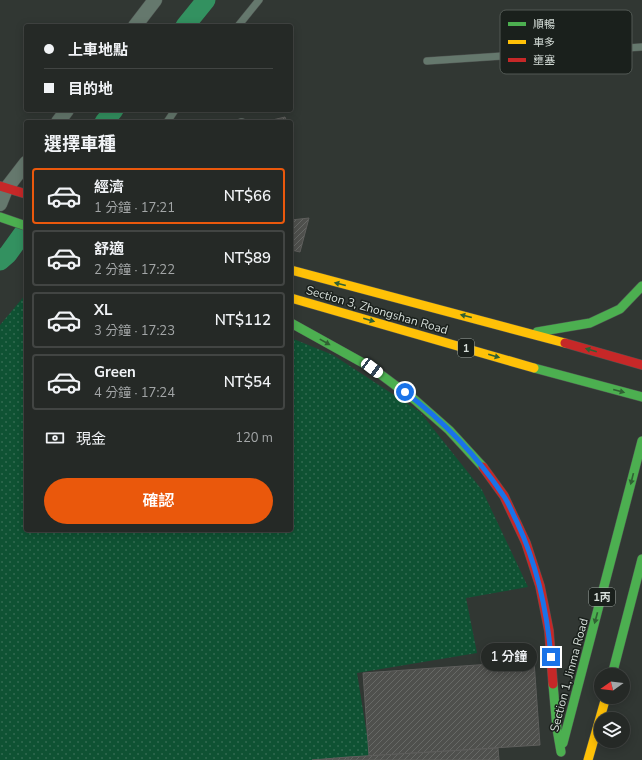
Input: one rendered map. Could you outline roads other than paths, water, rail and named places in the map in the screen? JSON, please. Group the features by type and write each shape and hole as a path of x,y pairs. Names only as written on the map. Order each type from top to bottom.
{"main road":[{"path":"5,188 24,193"},
{"path":"2,218 24,225"},
{"name":"Section 3, Zhongshan Road","path":"293,271 531,333 642,365"},
{"path":"531,333 590,323 620,309 642,286"},
{"name":"Section 3, Zhongshan Road","path":"293,299 642,397"},
{"path":"293,324 372,368 415,400 449,430 475,459 504,496 526,543 540,586 549,631 560,756"},
{"name":"Section 1, Jinma Road","path":"560,756 642,441"},
{"name":"1丙","path":"614,668 640,572 642,559"},
{"path":"588,760 604,704"}],"street":[{"path":"137,24 156,0"},
{"path":"0,204 5,188 24,165"}],"lane":[{"path":"240,24 259,0"},
{"path":"632,48 642,47"},
{"path":"427,62 500,57"}],"waterway":[{"path":"187,24 206,0"},
{"path":"106,120 112,112"},
{"path":"0,261 8,254 24,232"}]}
